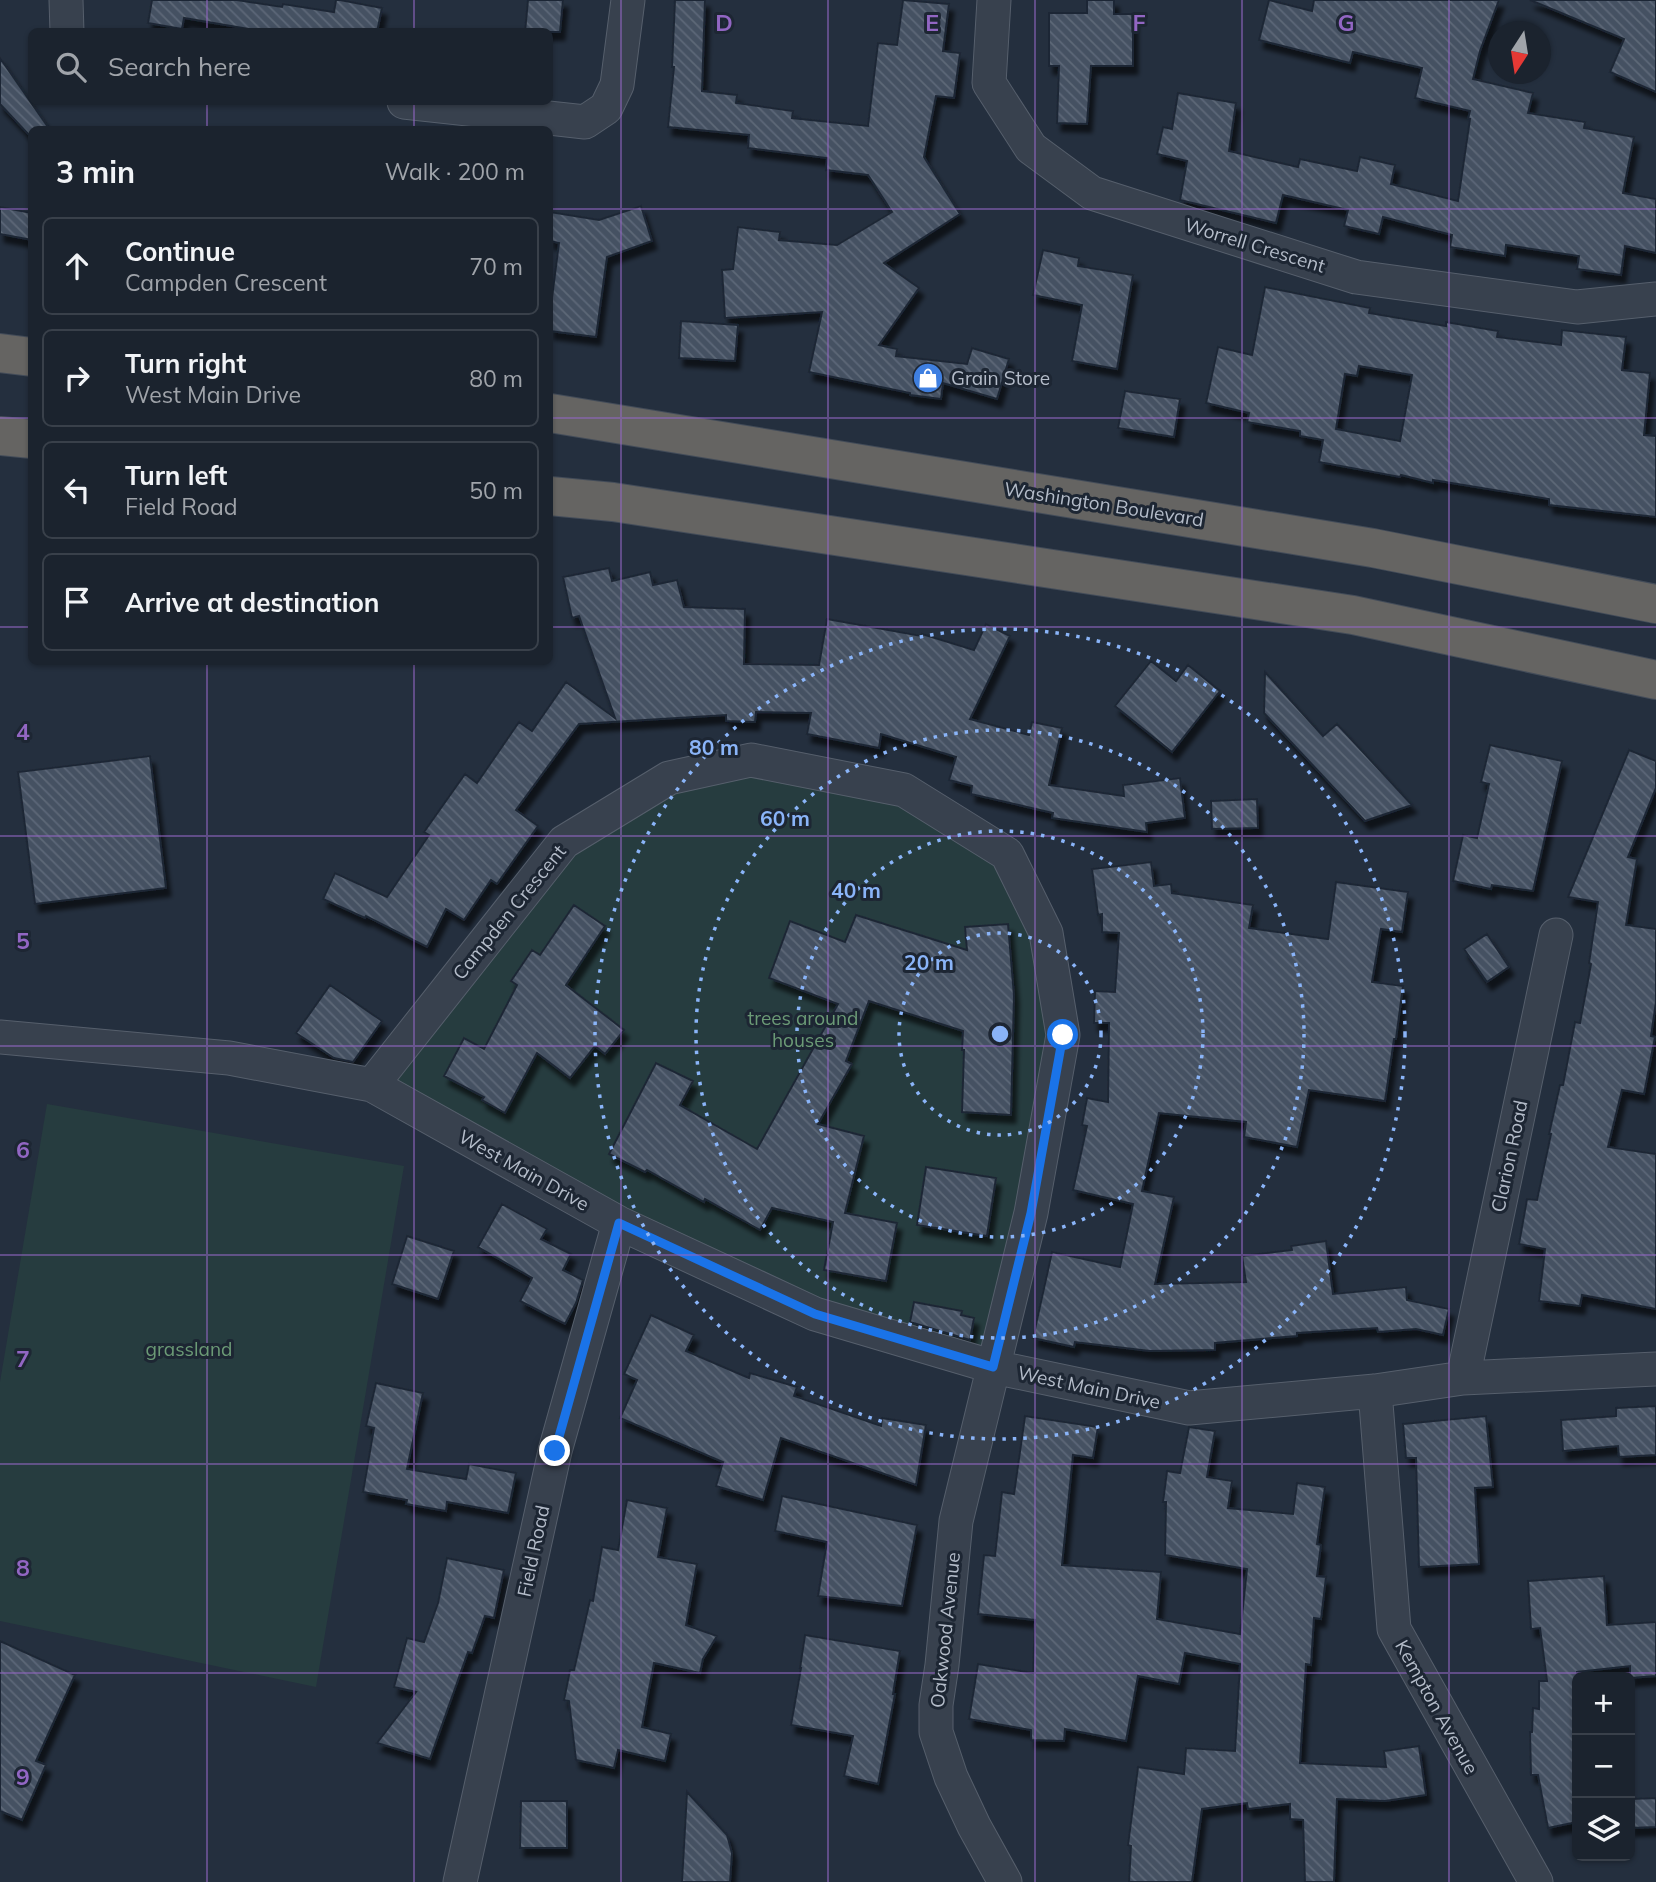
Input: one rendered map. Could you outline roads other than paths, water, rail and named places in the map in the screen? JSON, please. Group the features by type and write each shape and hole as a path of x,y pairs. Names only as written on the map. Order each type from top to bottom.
{"highway":[{"path":"0,353 28,356"},
{"name":"Washington Boulevard","path":"553,413 1373,548 1656,604"},
{"path":"0,436 28,439"},
{"path":"553,495 613,502 1353,615 1656,680"}],"street":[{"path":"66,0 67,28"},
{"path":"431,105 585,122 606,108 617,85 628,0"},
{"name":"Worrell Crescent","path":"994,0 989,83 1031,148 1092,193 1356,277 1577,307 1656,299"},
{"name":"Campden Crescent","path":"372,1085 564,842 669,778 751,760 904,790 1007,854 1046,933 1063,1035 1031,1213 993,1367"},
{"name":"Clarion Road","path":"1463,1378 1556,934"},
{"name":"West Main Drive","path":"0,1037 229,1058 372,1085 619,1223 815,1314 993,1367 1189,1408 1374,1391 1463,1378 1656,1369"},
{"name":"Field Road","path":"460,1882 555,1451 619,1223"},
{"name":"Oakwood Avenue","path":"993,1367 956,1521 936,1706 936,1732 951,1777 1005,1882"},
{"name":"Kempton Avenue","path":"1374,1391 1394,1629 1536,1882"}],"place":[{"name":"Grain Store","path":"928,378"}],"park label":[{"name":"trees around houses","path":"803,1029"},
{"name":"grassland","path":"189,1349"}]}
